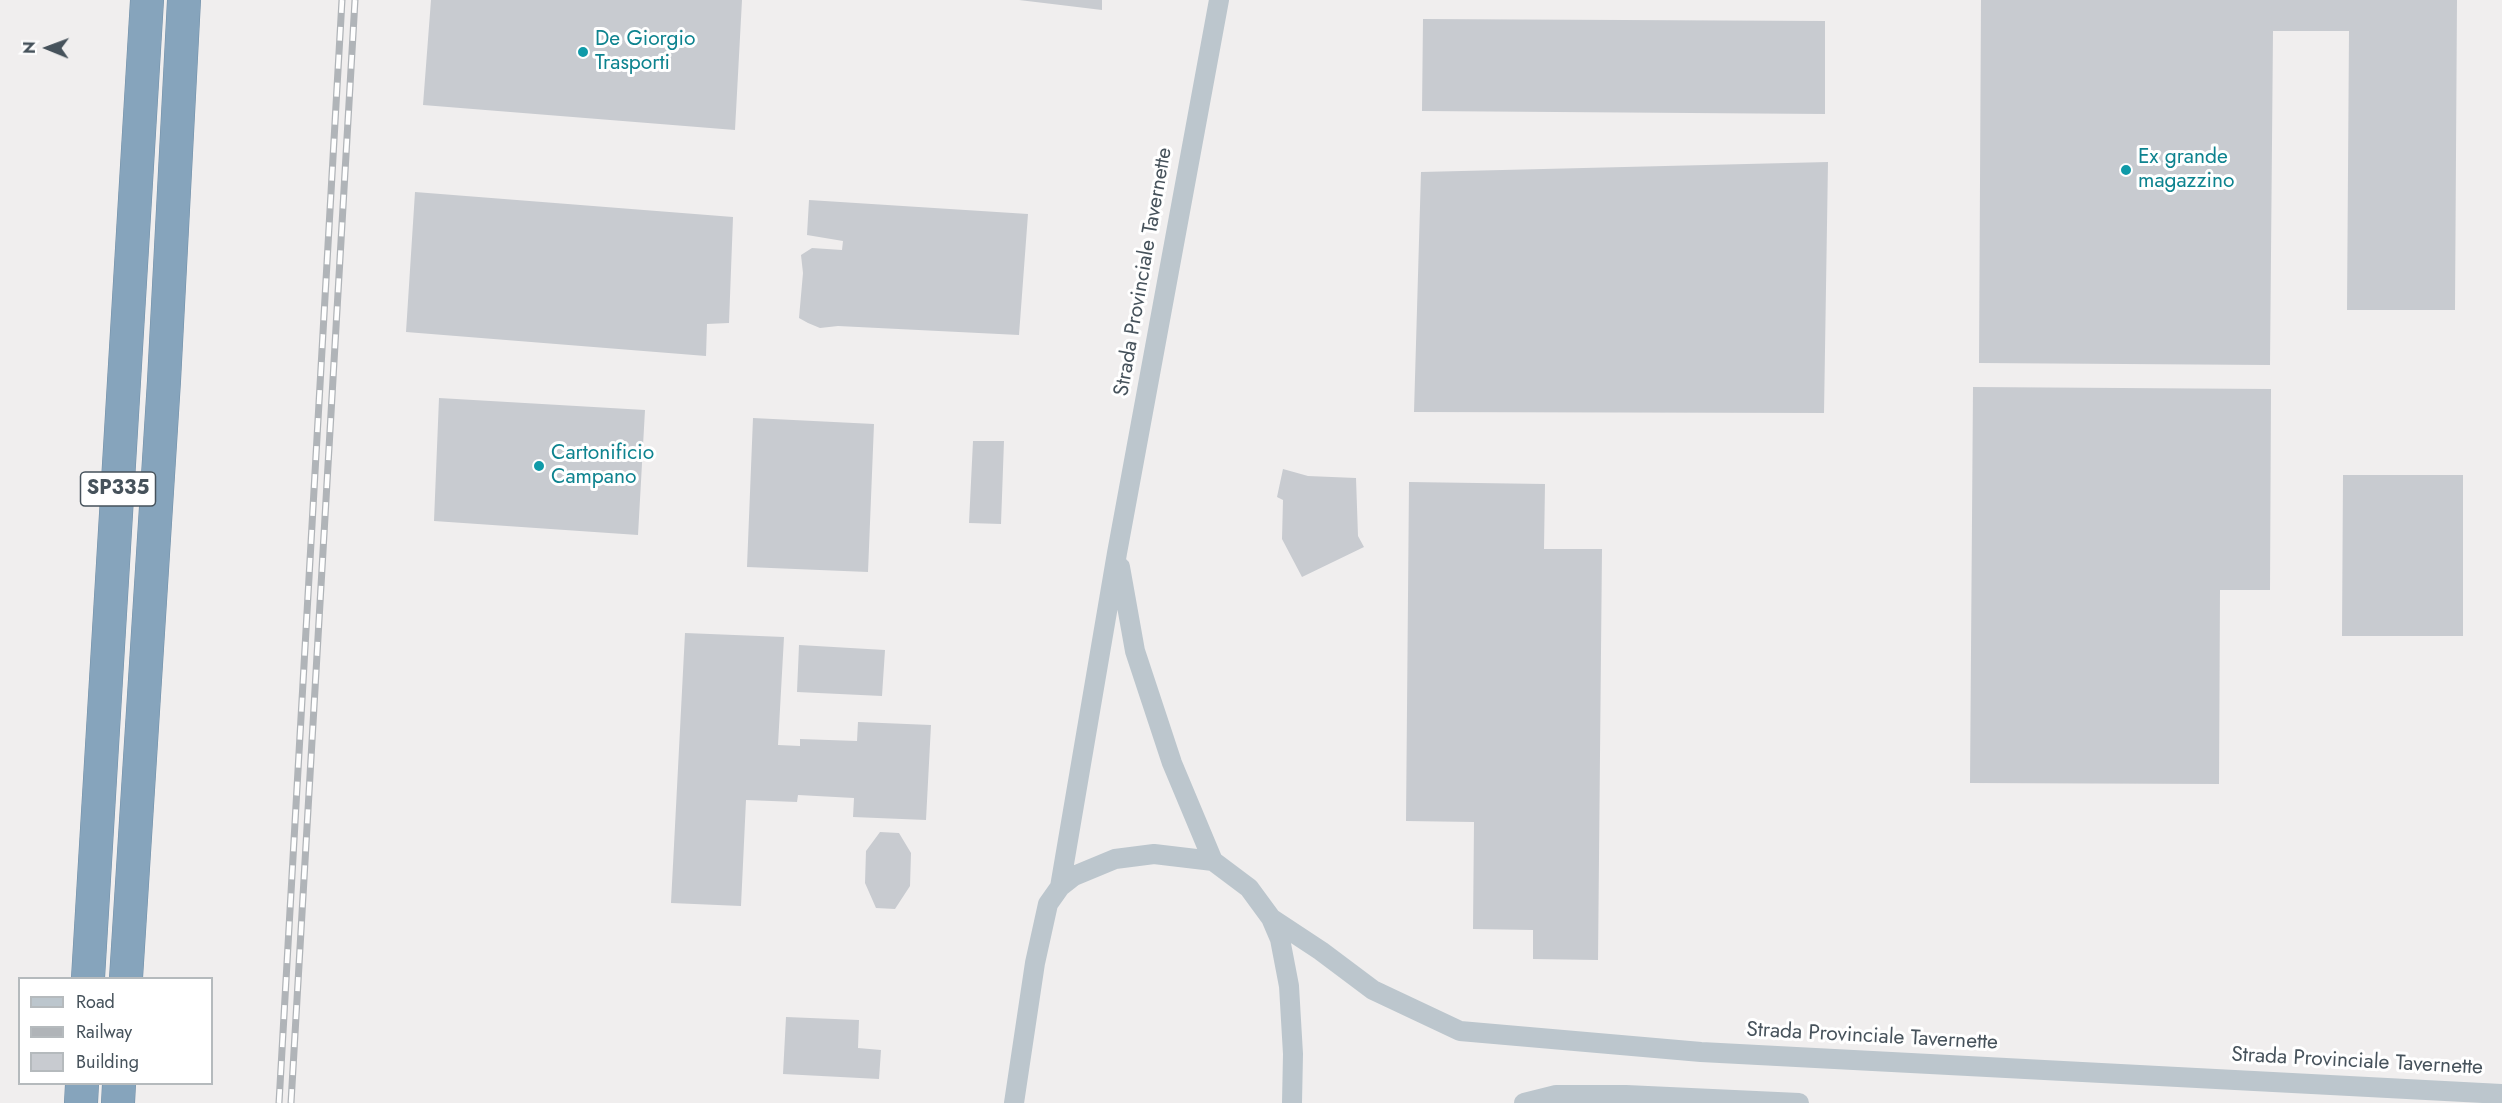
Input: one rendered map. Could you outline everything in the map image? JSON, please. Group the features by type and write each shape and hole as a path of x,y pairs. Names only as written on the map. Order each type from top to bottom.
{"highway":[{"name":"SP335","path":"88,977 147,0"},
{"name":"SP335","path":"126,977 165,381 184,0"},
{"path":"81,1103 82,1085"},
{"path":"118,1103 119,1085"}],"street":[{"name":"Strada Provinciale Tavernette","path":"1060,887 1117,553 1219,0"},
{"name":"Strada Provinciale Tavernette","path":"1117,553 1135,651 1172,763 1214,861"},
{"path":"1014,1103 1035,963 1048,904 1060,887 1074,876 1115,859 1173,854 1214,861 1249,888 1271,918 1280,939 1289,986 1293,1054 1292,1103"},
{"name":"Strada Provinciale Tavernette","path":"1271,918 1321,951 1373,990 1460,1031 1713,1053 2502,1094"},
{"path":"1524,1103 1556,1095 1615,1095 1799,1103"}],"building":[{"name":"De Giorgio Trasporti","path":"431,0 742,0 735,130 423,105"},
{"path":"1019,0 1102,0 1102,10"},
{"name":"Ex grande magazzino","path":"1981,0 2457,0 2455,310 2347,310 2349,31 2273,31 2270,365 1979,363"},
{"path":"1423,19 1825,21 1825,114 1422,111"},
{"path":"1828,162 1824,413 1414,412 1421,172"},
{"path":"415,192 733,217 729,323 707,324 706,356 406,332"},
{"path":"809,200 1028,214 1019,335 838,326 820,328 799,318 803,273 801,255 812,248 842,250 843,241 807,235"},
{"path":"1973,387 2271,389 2270,590 2220,590 2219,784 1970,783"},
{"name":"Cartonificio Campano","path":"439,398 645,410 638,535 434,521"},
{"path":"753,418 874,424 868,572 747,567"},
{"path":"973,441 1004,441 1001,524 969,523"},
{"path":"1283,469 1308,476 1356,478 1358,536 1364,547 1302,577 1282,539 1283,500 1277,497"},
{"path":"2343,475 2463,475 2463,636 2342,636"},
{"path":"1409,482 1545,484 1544,549 1602,549 1598,960 1533,959 1533,930 1473,929 1474,822 1406,821"},
{"path":"685,633 784,637 778,745 800,746 800,739 857,741 858,722 931,725 926,820 853,817 854,798 798,795 797,802 746,800 741,906 671,903"},
{"path":"799,645 885,650 882,696 797,692"},
{"path":"880,832 899,833 911,853 910,886 895,909 876,908 865,883 866,851"},
{"path":"786,1017 859,1020 858,1048 881,1050 879,1079 783,1074"}],"railway":[{"path":"279,1103 342,0"},
{"path":"291,1103 355,0"}],"place":[{"name":"De Giorgio Trasporti","path":"583,52"},
{"name":"Ex grande magazzino","path":"2126,170"},
{"name":"Cartonificio Campano","path":"539,466"}]}
